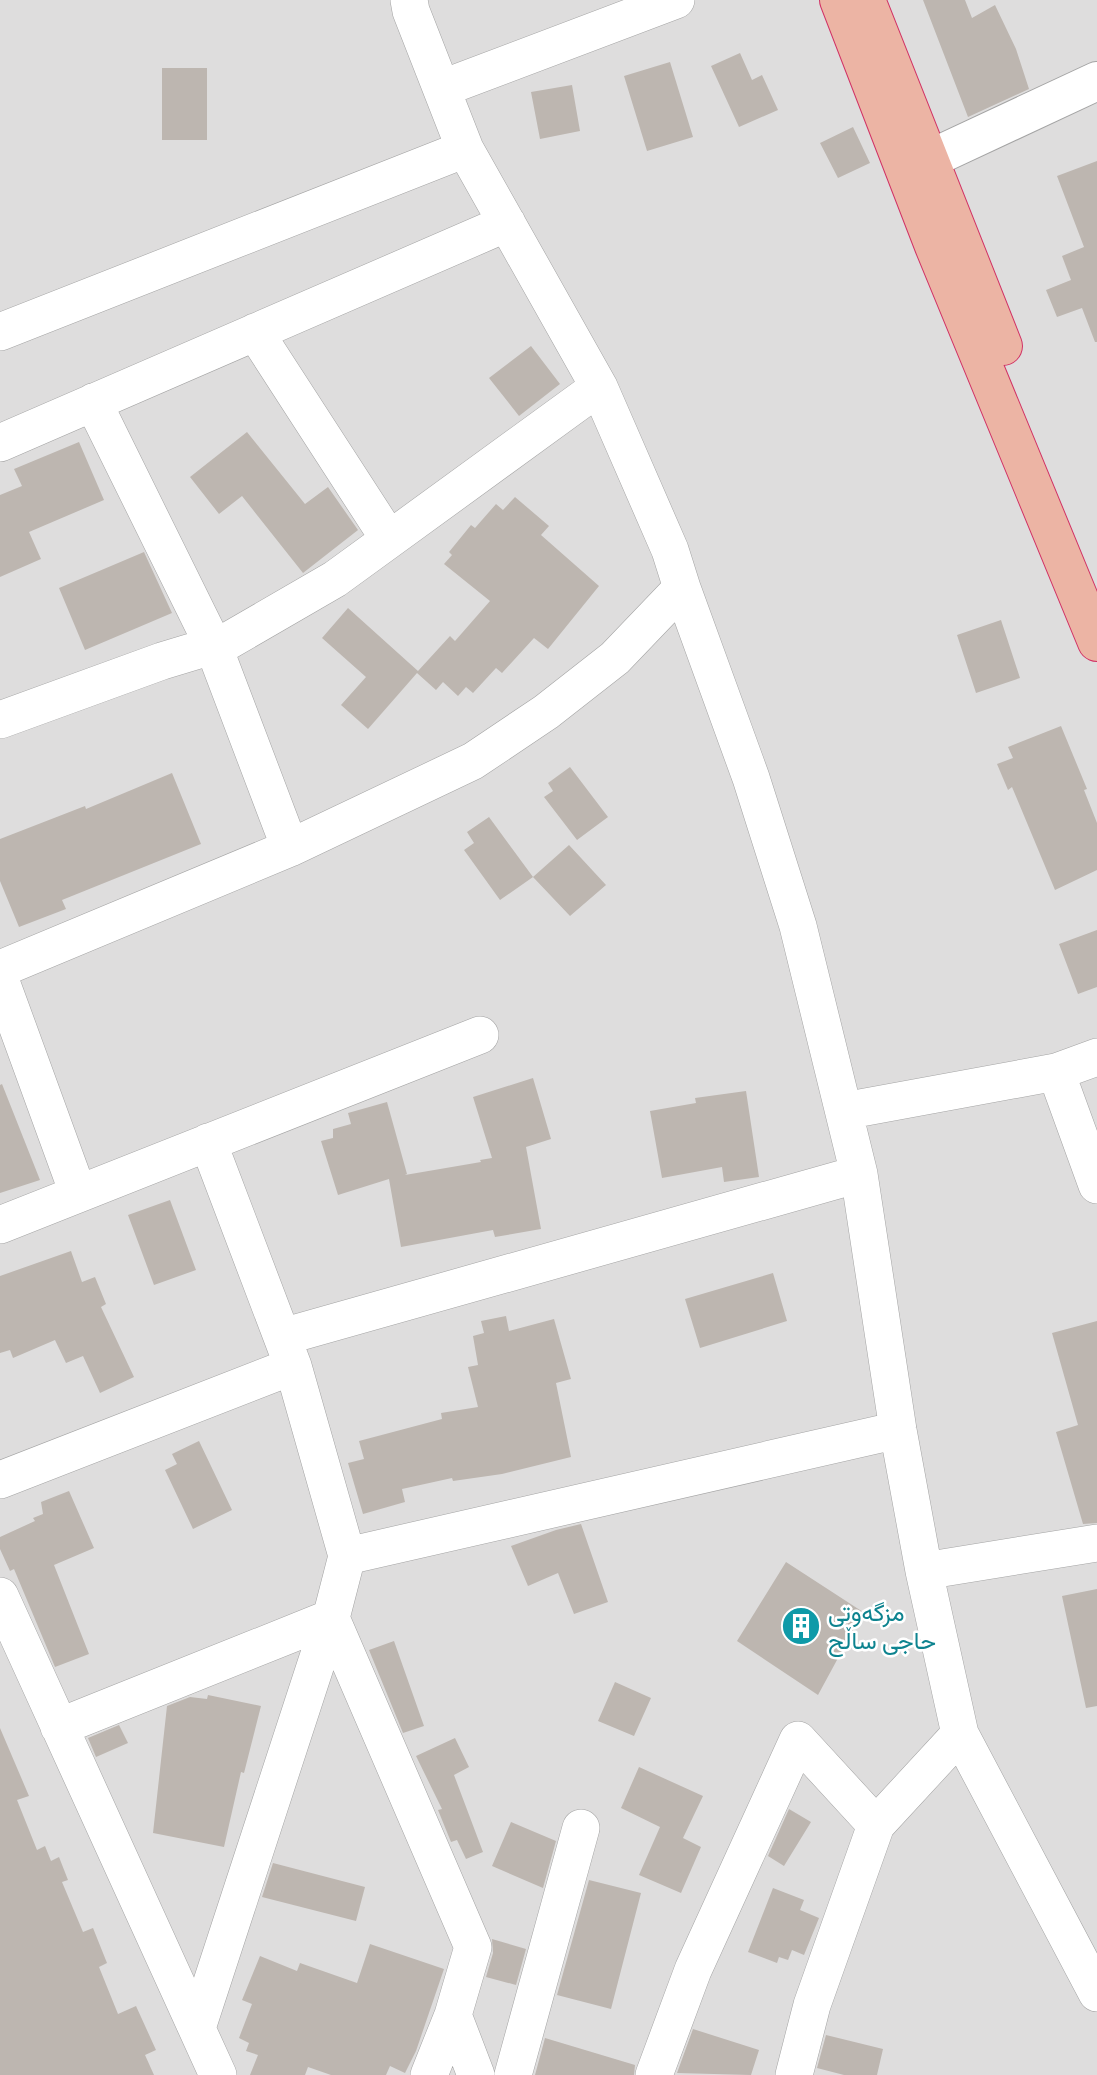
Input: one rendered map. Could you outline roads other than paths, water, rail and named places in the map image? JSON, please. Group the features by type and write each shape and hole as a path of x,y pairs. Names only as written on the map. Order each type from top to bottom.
{"highway":[{"path":"839,0 917,162 1097,586"},
{"path":"866,0 917,162 934,246 1097,642"}],"street":[{"path":"409,0 465,149 598,387 670,550 681,588 751,778 798,926 859,1174 898,1430 924,1571 960,1734 1091,1971"},
{"path":"443,89 676,0"},
{"path":"917,162 1097,82"},
{"path":"0,332 465,149"},
{"path":"0,443 507,223"},
{"path":"255,332 389,539"},
{"path":"0,720 162,661 228,641 335,579 598,387"},
{"path":"93,402 213,646 290,848"},
{"path":"0,969 290,848 483,754 546,712 615,657 681,588"},
{"path":"0,979 78,1193"},
{"path":"0,1225 480,1035"},
{"path":"844,1111 1056,1072 1097,1057"},
{"path":"1056,1072 1097,1185"},
{"path":"197,2028 331,1618 347,1556 287,1351 208,1142"},
{"path":"0,1480 287,1351 859,1174"},
{"path":"347,1556 898,1430"},
{"path":"924,1571 1097,1543"},
{"path":"0,1596 218,2075"},
{"path":"60,1727 331,1618"},
{"path":"331,1618 473,1947 453,2015 429,2075"},
{"path":"794,2075 812,2005 876,1825 960,1734"},
{"path":"653,2075 693,1970 798,1740 876,1825"},
{"path":"513,2075 581,1828"},
{"path":"453,2015 476,2075"}],"place":[{"name":"مزگەوتی حاجی ساڵح","path":"801,1626"}]}
